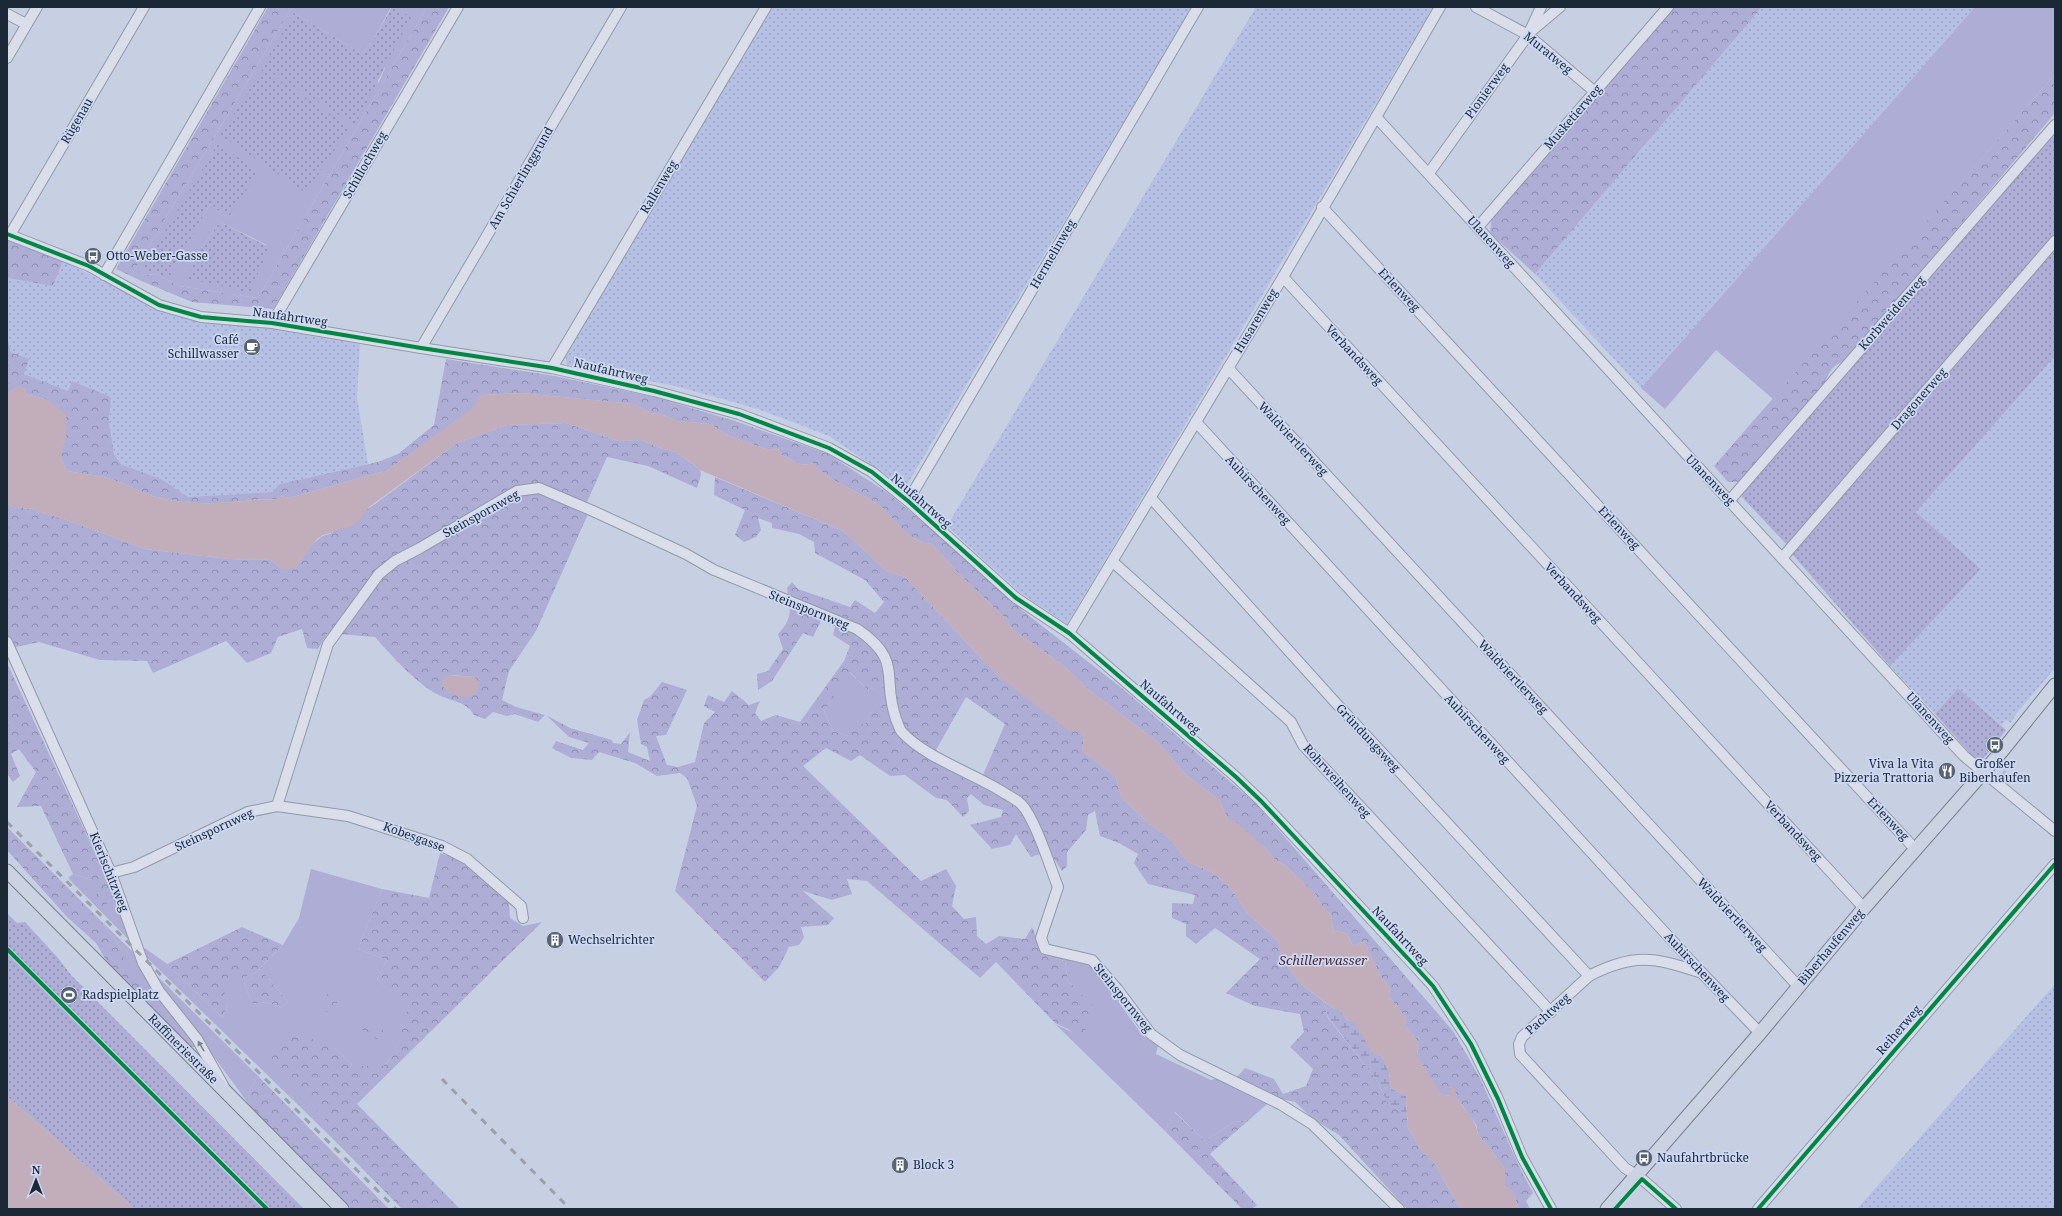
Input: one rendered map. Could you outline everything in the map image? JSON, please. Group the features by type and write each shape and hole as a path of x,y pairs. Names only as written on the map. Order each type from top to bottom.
{"main road":[{"name":"Biberhaufenweg","path":"1607,1209 1760,1033 1864,908 1984,771 2055,685"},
{"name":"Raffineriestraße","path":"7,871 342,1209"}],"street":[{"path":"7,58 37,7"},
{"name":"Rügenau","path":"8,235 144,7"},
{"path":"104,275 260,7"},
{"name":"Schillochweg","path":"272,323 458,7"},
{"name":"Am Schierlinggrund","path":"421,348 621,7"},
{"name":"Rallenweg","path":"552,368 766,7"},
{"name":"Hermelinweg","path":"908,501 1198,7"},
{"name":"Husarenweg","path":"1069,633 1283,277 1322,207 1440,7"},
{"name":"Muratweg","path":"1476,7 1528,34 1595,92"},
{"name":"Pionierweg","path":"1429,172 1528,34 1541,7"},
{"path":"1528,34 1560,7"},
{"name":"Musketierweg","path":"1478,227 1668,7"},
{"path":"7,14 26,24"},
{"name":"Ulanenweg","path":"1376,117 1429,172 1665,432 1784,557 1964,756 2055,831"},
{"name":"Korbweidenweg","path":"1730,500 2055,126"},
{"name":"Erlenweg","path":"1322,207 1916,850"},
{"name":"Naufahrtweg","path":"8,235 89,266 159,305 201,317 272,323 552,368 654,391 739,414 830,448 872,472 908,501 1016,598 1069,633 1261,801 1433,986 1471,1044 1495,1093 1522,1157 1551,1209"},
{"name":"Dragonerweg","path":"1784,557 2055,241"},
{"name":"Verbandsweg","path":"1283,277 1864,908"},
{"name":"Waldviertlerweg","path":"1228,368 1798,986"},
{"name":"Auhirschenweg","path":"1196,422 1701,972 1760,1033"},
{"name":"Steinspornweg","path":"111,873 134,867 248,812 277,806 328,644 379,574 395,561 517,491 539,488 686,554 714,570 857,629 873,640 886,657 890,673 894,712 901,731 918,747 991,784 1021,804 1031,820 1058,887 1041,938 1045,949 1092,960 1118,990 1151,1034 1180,1055 1280,1104 1312,1124 1399,1209"},
{"name":"Gründungsweg","path":"1151,498 1335,702 1589,976"},
{"name":"Rohrweihenweg","path":"1113,562 1291,722 1303,745 1551,1012"},
{"name":"Kierischitzweg","path":"7,642 111,873 147,971 197,1039 227,1092"},
{"name":"Kobesgasse","path":"277,806 348,816 442,846 467,859 521,906 523,918"},
{"name":"Reiherweg","path":"1758,1209 2055,864"},
{"name":"Pachtweg","path":"1636,1176 1625,1168 1520,1054 1519,1044 1522,1037 1589,976 1618,962 1643,959 1658,960 1701,972"},
{"path":"1636,1176 1676,1209"}],"shaded area":[{"path":"772,7 1192,7 905,488 829,436 758,409 675,386 567,365 565,355"},
{"path":"1256,7 1433,7 1067,624 1019,592 947,526"},
{"path":"1762,7 1975,7 1641,388 1535,274"},
{"path":"63,261 172,315 199,321 271,329 360,344 357,398 368,464 280,484 272,492 188,497 163,480 121,464 114,454 109,422 111,397 72,381 68,391 24,374 11,352 7,337 7,278 53,286"},
{"path":"2055,356 2055,668 2016,714 2011,723 2006,720 2001,725 1958,688 1935,714 1890,666 1981,569 1916,512"},
{"path":"2055,984 2055,1209 1857,1209"}],"green space":[{"path":"268,7 292,7 131,276 116,269"},
{"path":"292,7 391,7 427,7 258,298 179,286 157,274 144,275 139,280 131,276","holes":["391,7 388,61 379,82 376,83 294,13 362,54 374,39","218,143 228,218 210,204 169,277 143,269","220,222 267,245 201,248"]},
{"path":"392,7 411,17 355,125 262,67 294,13 362,54 374,39"},
{"path":"427,7 449,7 273,309 192,302 139,280 144,275 157,274 179,286 258,298"},
{"path":"1672,7 1762,7 1535,274 1490,233 1492,216"},
{"path":"1975,7 2055,7 2055,74 1773,399 1716,350 1665,409 1641,388"},
{"path":"263,69 350,127 306,193 220,135"},
{"path":"2055,74 2055,113 1845,361 1834,367 1824,385 1746,477 1737,482 1728,482 1714,466"},
{"path":"2055,131 2055,235 1788,545 1786,544 1741,496"},
{"path":"218,143 257,171 257,174 228,218 210,204 169,278 142,269"},
{"path":"220,222 269,247 250,293 187,278 201,248"},
{"path":"7,240 63,261 53,286 7,278"},
{"path":"2055,247 2055,356 1916,512 1981,569 1890,666 1792,554"},
{"path":"7,337 11,352 29,359 24,374 68,391 72,381 111,397 109,422 114,454 121,464 163,480 188,497 272,492 280,484 378,462 398,454 434,425 446,359 555,376 654,397 735,421 828,454 888,493 960,553 1023,611 1123,689 1257,805 1453,1031 1480,1078 1518,1164 1533,1193 1526,1201 1530,1209 1519,1209 1513,1192 1505,1186 1505,1169 1478,1135 1477,1126 1455,1095 1442,1096 1417,1056 1419,1043 1406,1026 1406,1018 1389,996 1390,988 1380,975 1364,941 1353,946 1347,934 1333,929 1331,914 1323,907 1316,895 1285,865 1275,860 1266,848 1228,820 1220,801 1184,773 1159,743 1089,690 1063,665 1013,630 1006,619 960,575 932,544 922,542 914,538 901,528 876,503 834,480 819,470 813,463 800,464 781,455 778,448 769,450 729,436 710,424 678,421 661,414 651,413 634,404 521,393 481,395 475,407 388,470 289,498 282,496 272,499 215,503 175,501 150,495 104,477 68,471 61,457 62,445 66,435 48,400 26,394 26,389 18,387 7,393"},
{"path":"566,423 619,441 641,440 663,449 676,452 700,470 701,475 697,488 648,466 607,457 587,502 588,514 536,631 509,671 502,700 516,707 545,715 538,722 515,714 507,716 493,712 485,719 474,715 462,704 442,697 421,683 388,652 375,637 328,633 318,649 307,648 302,629 278,637 271,653 247,663 226,641 153,673 147,661 100,660 39,642 7,649 7,504 13,507 32,509 75,523 145,549 229,559 271,560 282,569 295,569 310,547 319,538 330,534 375,504 457,443 507,425","holes":["451,675 475,677 450,693 443,686"]},
{"path":"715,477 843,531 888,572 905,577 998,676 1078,730 1084,737 1082,751 1115,776 1122,798 1147,822 1169,838 1188,862 1212,872 1232,890 1246,912 1278,941 1282,960 1301,984 1323,1001 1328,1018 1378,1082 1387,1102 1407,1116 1408,1128 1422,1152 1434,1162 1460,1209 1407,1209 1339,1135 1313,1119 1295,1102 1285,1100 1237,1077 1245,1068 1274,1079 1283,1094 1306,1086 1313,1069 1290,1047 1304,1032 1300,1014 1255,1006 1226,993 1260,959 1215,928 1196,944 1186,936 1186,924 1172,918 1172,903 1193,904 1195,895 1148,884 1134,863 1138,854 1119,843 1100,836 1095,811 1088,815 1086,830 1067,852 1067,866 1062,871 1049,851 1031,857 1016,834 1010,845 992,849 970,825 1001,817 1003,810 984,805 971,794 967,798 969,811 963,817 947,800 936,798 905,775 890,776 860,755 851,761 826,748 803,766 921,881 946,869 956,886 952,906 964,919 976,917 977,936 986,944 999,936 1025,939 1032,927 1045,955 1065,961 1068,981 1097,1009 1084,1027 1089,1035 1086,1038 1078,1037 1068,1029 1055,1023 996,962 980,978 867,881 847,879 852,894 832,900 803,891 834,918 828,925 801,927 804,937 799,945 789,947 779,967 765,982 675,891 697,806 687,778 680,773 657,776 635,763 599,752 592,760 571,758 552,748 556,741 583,750 589,743 569,737 546,715 570,728 612,740 613,743 621,744 630,732 628,752 650,761 647,747 641,744 637,720 644,700 650,697 662,682 687,690 666,735 656,736 667,765 678,767 695,762 704,723 715,712 704,706 708,695 724,702 732,691 749,705 760,701 755,713 761,721 776,715 800,722 844,661 850,646 833,635 836,623 823,617 813,637 803,633 772,681 758,690 757,674 768,671 783,649 778,634 787,623 790,613 787,588 792,582 798,589 850,607 855,600 875,613 884,602 865,580 815,553 814,542 799,534 772,528 772,523 758,518 761,530 756,537 744,542 735,535 745,510 714,495","holes":["850,672 867,689 884,688 865,724 850,726 848,736 833,731 824,711","966,697 1005,724 983,775 936,750"]},
{"path":"7,663 101,866 114,900 100,907 92,880 73,874 41,806 17,807 36,772 19,749 11,754 20,776 13,782 7,774"},
{"path":"849,672 867,689 885,687 865,724 848,736 833,731 824,711"},
{"path":"1958,688 2006,730 1983,759 1975,759 1935,714"},
{"path":"2005,770 2010,779 2006,784 2001,780 2001,774"},
{"path":"7,827 102,922 123,951 124,964 149,995 146,1003 107,962 96,943 67,917 7,850"},
{"path":"440,853 458,859 509,903 510,918 523,926 542,922 357,1104 460,1209 402,1209 331,1137 331,1126 271,1060 276,1043 298,1034 334,1047 353,1066 383,1066 396,1052 408,1009 377,979 387,960 358,949 382,889 429,898"},
{"path":"311,869 382,889 358,949 387,960 377,979 409,1009 396,1052 383,1066 353,1066 334,1047 272,1060 331,1126 331,1137 142,953 145,948 167,964 222,1017 227,1007 223,987 256,972 283,945 299,918","holes":["265,974 288,1002 281,1008 267,1002 253,1004 245,982"]},
{"path":"73,874 92,880 115,900 130,941 68,878"},
{"path":"7,913 17,923 25,922 58,958 71,975 304,1209 135,1209 7,1096"},
{"path":"102,922 135,954 197,1044 196,1047 190,1047 146,1003 149,995 123,964 123,951"},
{"path":"242,927 283,945 256,972 224,987 227,1007 222,1017 167,964"},
{"path":"1045,955 1077,960 1095,969 1142,1035 1158,1046 1156,1054 1211,1080 1220,1078 1268,1103 1249,1120 1234,1122 1205,1141 1175,1112 1168,1122 1166,1132 1055,1024 1076,1034 1084,1027 1096,1009 1068,981 1065,961"},
{"path":"147,966 258,1076 248,1094 251,1107"},
{"path":"265,974 288,1002 281,1008 267,1002 253,1004 245,982 253,977"},
{"path":"331,989 338,994 337,1004 332,1015 323,1009 325,998"},
{"path":"1323,1001 1334,1009 1339,1009 1348,1021 1353,1020 1374,1054 1382,1056 1389,1072 1391,1088 1406,1096 1407,1116 1387,1102 1378,1082 1328,1017"},
{"path":"366,1023 379,1026 383,1030 385,1037 376,1039 367,1034 362,1030"},
{"path":"258,1076 389,1209 351,1209 251,1107 248,1094"},
{"path":"1174,1112 1205,1141 1234,1122 1249,1120 1210,1154 1257,1205 1252,1209 1242,1209 1166,1132 1168,1122"}],"water":[{"name":"Schillerwasser","path":"18,387 26,389 26,394 48,400 66,415 66,433 61,456 68,471 104,477 150,495 175,501 215,503 272,499 282,496 289,498 388,470 474,407 481,395 521,393 634,404 651,413 661,414 678,421 710,424 729,436 769,450 778,448 781,455 800,464 813,463 819,470 834,480 876,503 901,528 914,538 922,542 932,544 960,575 1006,619 1013,630 1063,665 1089,690 1159,743 1184,773 1220,801 1228,820 1235,821 1266,848 1275,860 1285,865 1316,895 1323,907 1331,914 1333,929 1347,934 1353,946 1364,941 1380,975 1390,988 1389,996 1406,1018 1406,1026 1419,1043 1417,1056 1442,1095 1449,1096 1450,1087 1455,1088 1459,1100 1474,1122 1478,1135 1505,1169 1505,1186 1513,1192 1519,1209 1460,1209 1434,1162 1422,1152 1408,1128 1406,1096 1391,1088 1389,1072 1382,1056 1374,1055 1353,1021 1348,1021 1339,1009 1334,1009 1301,984 1282,960 1278,941 1246,912 1232,890 1212,872 1188,862 1169,838 1147,822 1122,798 1115,776 1082,751 1084,737 1078,731 1069,731 998,676 905,577 888,572 843,531 700,470 676,452 663,449 641,440 619,441 566,423 507,425 457,443 369,507 358,522 351,527 323,535 317,539 295,569 282,569 271,560 229,559 145,549 75,523 32,509 13,507 7,504 7,393"},
{"path":"448,675 475,677 479,682 477,693 473,696 467,697 448,691 444,688 442,683 444,677"},
{"path":"7,1096 135,1209 7,1209"}],"railway":[{"path":"7,822 396,1209"},
{"path":"442,1079 570,1209"}],"cycle path":[{"path":"7,234 89,266 159,305 201,317 272,323 552,368 654,391 739,414 829,448 872,472 908,501 1016,598 1069,633 1236,777 1261,801 1413,964 1433,986 1471,1044 1498,1099 1522,1157 1551,1209"},
{"path":"1758,1209 2055,864"},
{"path":"7,949 267,1209"},
{"path":"1615,1209 1642,1179 1676,1209"}],"place":[{"name":"Otto-Weber-Gasse","path":"93,256"},
{"name":"Café Schillwasser","path":"252,347"},
{"name":"Großer Biberhaufen","path":"1995,745"},
{"name":"Viva la Vita Pizzeria Trattoria","path":"1947,771"},
{"name":"Wechselrichter","path":"555,940"},
{"name":"Radspielplatz","path":"69,995"},
{"name":"Naufahrtbrücke","path":"1644,1158"},
{"name":"Block 3","path":"900,1165"}]}
